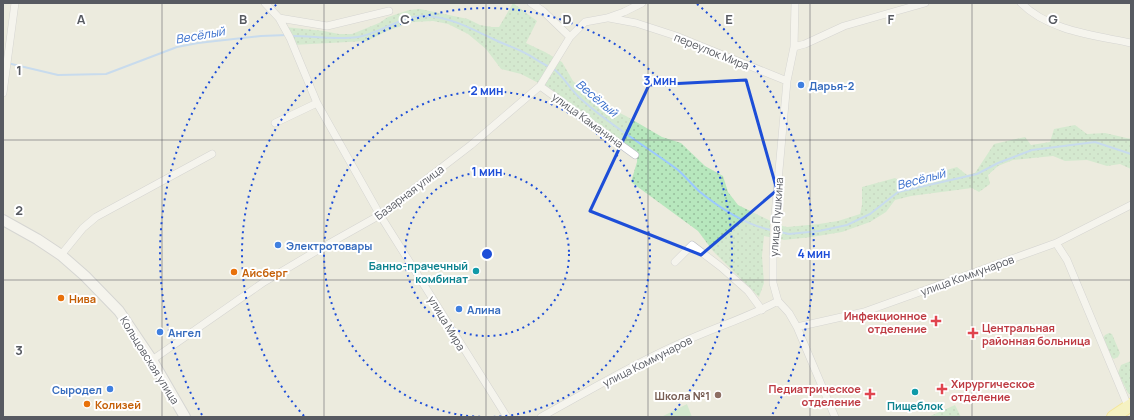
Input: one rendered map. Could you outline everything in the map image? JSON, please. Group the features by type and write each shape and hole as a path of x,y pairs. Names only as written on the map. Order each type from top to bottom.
{"main road":[{"name":"Кольцовская улица","path":"3,220 62,255 119,311 152,360 185,417"},
{"path":"1114,417 1130,406"}],"street":[{"path":"3,93 14,3"},
{"name":"улица Мира","path":"265,3 279,18 288,35 316,103 380,215 506,417"},
{"path":"531,3 543,11 570,37"},
{"name":"Базарная улица","path":"152,360 264,282 380,215 471,145 540,86 570,37 585,22 607,18 632,9 642,3"},
{"name":"улица Пушкина","path":"795,3 794,47 787,81 773,235 773,283 778,301 789,313 797,327 835,417"},
{"path":"794,47 805,44 844,26 925,3"},
{"path":"1021,3 1033,14 1046,21 1080,33 1131,43"},
{"path":"632,9 631,17 636,23"},
{"path":"279,18 327,26 389,11"},
{"name":"переулок Мира","path":"607,18 636,23 676,36 787,81"},
{"name":"улица Каманина","path":"540,86 635,155"},
{"path":"275,123 316,103"},
{"path":"62,255 83,228 96,217 212,154"},
{"name":"улица Коммунаров","path":"797,327 864,312 1056,243 1131,205"},
{"path":"1056,243 1067,260 1130,406"},
{"path":"675,262 692,245 721,267 748,291 762,310"},
{"name":"улица Коммунаров","path":"541,417 674,346 762,310 778,301"}],"highlighted area":[{"path":"746,80 777,190 701,255 590,211 649,85"}],"green space":[{"path":"513,3 537,21 526,43 562,62 573,81 597,102 626,116 662,137 681,143 705,166 723,176 728,192 738,205 779,225 787,227 819,224 838,221 860,214 862,205 862,187 895,178 908,185 923,181 933,174 957,167 967,175 975,173 994,144 1025,137 1031,145 1050,142 1054,129 1075,125 1087,134 1105,133 1131,139 1131,169 1120,164 1107,166 1087,160 1065,161 1053,156 1013,160 998,166 988,175 990,184 979,192 972,188 911,196 895,200 886,212 870,222 842,232 784,240 764,236 762,256 764,283 759,297 713,251 698,231 631,182 637,162 637,153 552,90 521,74 501,69 486,49 468,34 448,24 433,21 413,22 387,31 367,41 293,45 285,27 339,34 352,34 379,23 388,17 409,10 420,9 468,19 480,25 499,27"},
{"path":"1109,333 1112,334 1120,353 1118,357 1114,359 1111,357 1103,338"},
{"path":"1131,361 1131,395 1128,393 1118,373 1121,365"},
{"path":"687,404 692,417 661,417"},
{"path":"955,405 961,417 928,417"}],"waterway":[{"name":"Весёлый","path":"291,36 332,38 358,37 367,35 409,18 418,16 436,17 452,21 469,28 530,55 550,67"},
{"name":"Весёлый","path":"3,62 58,75 106,74 177,47 198,43 261,36 287,35"},
{"name":"Весёлый","path":"554,69 576,94 592,108 616,127 678,170 708,198 743,220 771,230"},
{"name":"Весёлый","path":"775,231 789,234 819,231 847,225 870,214 898,192 977,174 998,163 1032,150 1095,142 1131,154"}],"place":[{"name":"Дарья-2","path":"801,85"},
{"name":"Электротовары","path":"278,245"},
{"name":"Банно-прачечный комбинат","path":"476,271"},
{"name":"Айсберг","path":"234,272"},
{"name":"Нива","path":"61,298"},
{"name":"Алина","path":"459,309"},
{"name":"Инфекционное отделение","path":"936,321"},
{"name":"Ангел","path":"160,332"},
{"name":"Центральная районная больница","path":"973,333"},
{"name":"Сыродел","path":"110,389"},
{"name":"Хирургическое отделение","path":"942,389"},
{"name":"Пищеблок","path":"915,392"},
{"name":"Педиатрическое отделение","path":"870,394"},
{"name":"Школа №1","path":"718,395"},
{"name":"Колизей","path":"87,404"}]}
